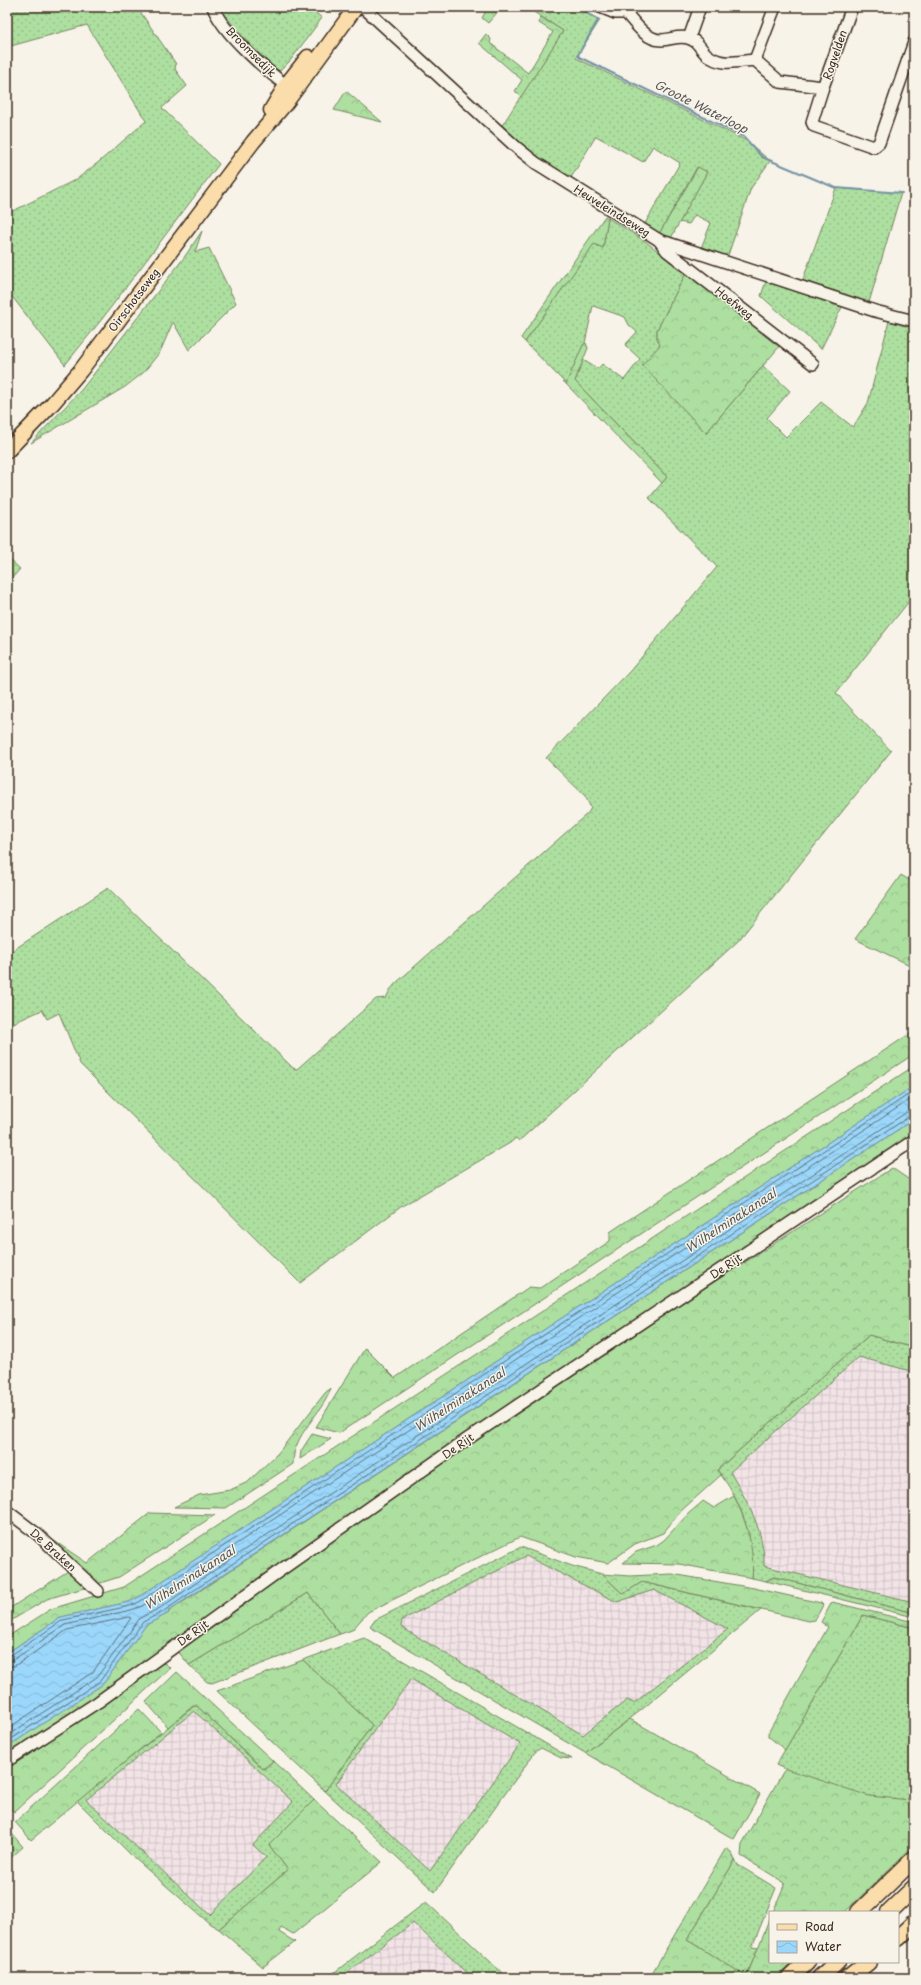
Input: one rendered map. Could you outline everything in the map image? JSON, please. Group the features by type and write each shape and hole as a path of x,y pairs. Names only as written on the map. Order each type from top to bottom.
{"highway":[{"path":"860,1911 914,1859"},
{"path":"890,1911 914,1888"},
{"path":"899,1937 914,1923"},
{"path":"790,1978 806,1963"},
{"path":"820,1978 836,1963"},
{"path":"848,1978 867,1963"},
{"path":"864,1978 875,1963"}],"main road":[{"name":"Oirschotseweg","path":"7,451 52,404 81,370 253,142 344,7"},
{"name":"Oirschotseweg","path":"290,88 356,7"}],"street":[{"name":"Broomsedijk","path":"213,7 217,17 238,42 265,68 290,88"},
{"name":"Heuveleindseweg","path":"363,7 536,163 659,240 875,311 914,321"},
{"path":"600,7 615,13 627,10 642,31 651,37 661,40 681,36 689,38 697,41 706,54 718,61 732,64 755,60 775,7"},
{"path":"689,38 700,7"},
{"name":"Rogvelden","path":"755,60 780,82 823,87 852,7"},
{"path":"823,87 812,122 814,126 874,147 879,143 914,42"},
{"name":"Hoefweg","path":"659,240 666,251 813,364"},
{"name":"De Rijt","path":"7,1761 98,1702 278,1572 466,1440 914,1140"},
{"name":"De Braken","path":"7,1511 37,1534 98,1591"}],"shaded area":[{"path":"859,1357 914,1372 914,1602 764,1566 763,1547 758,1529 747,1502 730,1472"},
{"path":"526,1556 617,1602 654,1590 729,1628 634,1704 627,1700 583,1735 401,1627 402,1620"},
{"path":"411,1679 520,1743 430,1871 336,1784"},
{"path":"194,1711 294,1802 253,1845 266,1857 210,1915 86,1800"},
{"path":"413,1923 473,1978 340,1978"}],"green space":[{"path":"7,7 148,7 139,10 176,64 175,69 187,86 162,108 219,164 102,319 65,365 7,290 7,214 77,179 146,121 87,25 7,47"},
{"path":"220,7 308,7 322,18 290,61 280,71 266,61 257,52 224,14"},
{"path":"488,7 502,7 488,23 482,18"},
{"path":"526,7 576,7 600,20 576,58 747,141 770,161 751,188 727,258 701,248 711,223 695,215 689,224 679,222 707,172 697,167 659,234 643,227 680,163 653,146 643,162 596,136 569,181 541,161 501,127 563,31"},
{"path":"541,17 563,31 521,97 515,91 522,80 479,43 486,34 491,39 490,43 528,73 553,32 539,23"},
{"path":"346,91 382,122 334,110"},
{"path":"698,167 707,172 671,238 659,234"},
{"path":"836,188 901,193 868,306 802,282"},
{"path":"605,216 608,218 603,248 594,244 525,342 521,338"},
{"path":"608,218 645,241 686,273 657,330 657,338 706,433 763,366 790,391 767,418 786,437 821,402 853,427 868,403 889,321 914,328 914,595 836,693 891,751 738,941 519,1141 516,1138 510,1143 402,1206 300,1283 80,1064 59,1013 47,1019 42,1010 7,1026 7,954 108,888 293,1068 297,1069 376,999 386,998 396,983 588,813 591,808 585,796 546,758 630,671 717,567 649,498 667,477 575,381 583,360 598,369 602,364 624,380 640,359 625,345 637,332 629,325 625,317 593,306 585,343 566,384 525,342 594,243 603,248"},
{"path":"202,231 195,252 209,248 236,303 189,350 173,322 160,352 143,373 125,387 31,443 82,389 183,259"},
{"path":"686,273 779,347 706,433 642,365 660,345 657,338 657,330"},
{"path":"766,281 842,307 821,349 761,296"},
{"path":"586,343 588,348 575,381 667,477 662,483 566,384 583,345"},
{"path":"7,557 20,569 7,584"},
{"path":"901,875 914,883 914,967 855,939"},
{"path":"914,1031 914,1054 339,1433 316,1427 365,1348 395,1378 529,1287 540,1288 610,1241 610,1232"},
{"path":"914,1066 914,1086 137,1598 129,1602 61,1617 7,1653 7,1637 51,1609 124,1587"},
{"path":"914,1119 914,1133 434,1456 100,1697 7,1756 7,1747 103,1684 146,1625 169,1613 168,1612 240,1564"},
{"path":"892,1168 914,1183 914,1348 869,1335 717,1470 721,1475 682,1510 663,1533 635,1544 608,1563 576,1557 520,1537 368,1612 352,1630 340,1634 308,1593 189,1665 177,1650 422,1475 658,1318"},
{"path":"869,1335 914,1348 914,1372 859,1357 730,1472 754,1517 762,1541 764,1566 914,1602 914,1613 774,1577 766,1581 752,1578 751,1549 745,1521 726,1481 717,1470"},
{"path":"331,1388 327,1398 303,1433 298,1443 294,1453 293,1464 226,1508 174,1507 199,1495 230,1490 248,1482 278,1453 325,1393"},
{"path":"312,1434 331,1439 300,1459 301,1451"},
{"path":"734,1496 743,1516 749,1536 753,1568 752,1578 679,1564 623,1563 636,1552 657,1545 664,1540 688,1514 703,1501 714,1508"},
{"path":"150,1513 215,1515 119,1577 97,1584 44,1534 87,1563"},
{"path":"521,1547 572,1566 602,1574 623,1594 642,1582 761,1610 640,1711 585,1753 370,1627 375,1620","holes":["526,1556 617,1602 654,1590 728,1629 634,1703 627,1700 583,1735 401,1627 402,1620"]},
{"path":"68,1571 87,1587 47,1599 7,1623 7,1610"},
{"path":"602,1574 630,1576 672,1574 754,1588 821,1603 823,1605 815,1620 809,1621 642,1582 623,1594"},
{"path":"774,1577 914,1613 914,1617 766,1581"},
{"path":"308,1593 340,1634 212,1683 207,1682 189,1665"},
{"path":"832,1602 914,1622 914,1628 863,1615 785,1750 768,1736 768,1733 828,1627 821,1622"},
{"path":"863,1615 914,1628 914,1794 911,1800 895,1800 842,1790 791,1772 776,1765"},
{"path":"364,1638 572,1759 561,1758 541,1748 535,1752 435,1892 325,1791 372,1725 303,1660","holes":["411,1679 520,1744 430,1871 336,1784"]},
{"path":"303,1660 372,1725 325,1791 217,1691"},
{"path":"161,1663 166,1664 170,1668 14,1812 7,1805 7,1767"},
{"path":"177,1672 273,1761 263,1769 197,1706 193,1706 168,1727 146,1702"},
{"path":"194,1706 197,1706 255,1762 264,1769 273,1761 314,1800 269,1845 288,1870 219,1929 210,1924 133,1857 77,1801","holes":["194,1711 293,1802 253,1845 266,1857 210,1915 86,1800"]},
{"path":"139,1709 161,1732 31,1840 15,1822"},
{"path":"630,1719 760,1794 734,1839 585,1753"},
{"path":"786,1769 869,1796 910,1800 914,1794 914,1845 846,1911 773,1911 785,1883 741,1856 742,1844"},
{"path":"314,1800 382,1862 293,1934 281,1927 279,1932 295,1942 263,1967 219,1929 288,1870 269,1845"},
{"path":"8,1829 23,1847 7,1861 7,1830"},
{"path":"726,1848 731,1852 735,1860 687,1940 746,1976 769,1920 769,1963 792,1963 776,1978 649,1978"},
{"path":"735,1860 738,1865 776,1888 752,1947 758,1948 748,1973 745,1976 687,1940"},
{"path":"426,1902 508,1978 473,1978 413,1923 340,1978 327,1978"}],"water":[{"name":"Wilhelminakanaal","path":"914,1086 914,1119 168,1611 169,1613 146,1625 103,1684 7,1747 7,1653 61,1617 129,1602 137,1598"}],"waterway":[{"name":"Groote Waterloop","path":"577,7 598,20 578,55 579,57 744,137 762,157 836,188 902,193"},
{"path":"7,423 12,424"}]}
